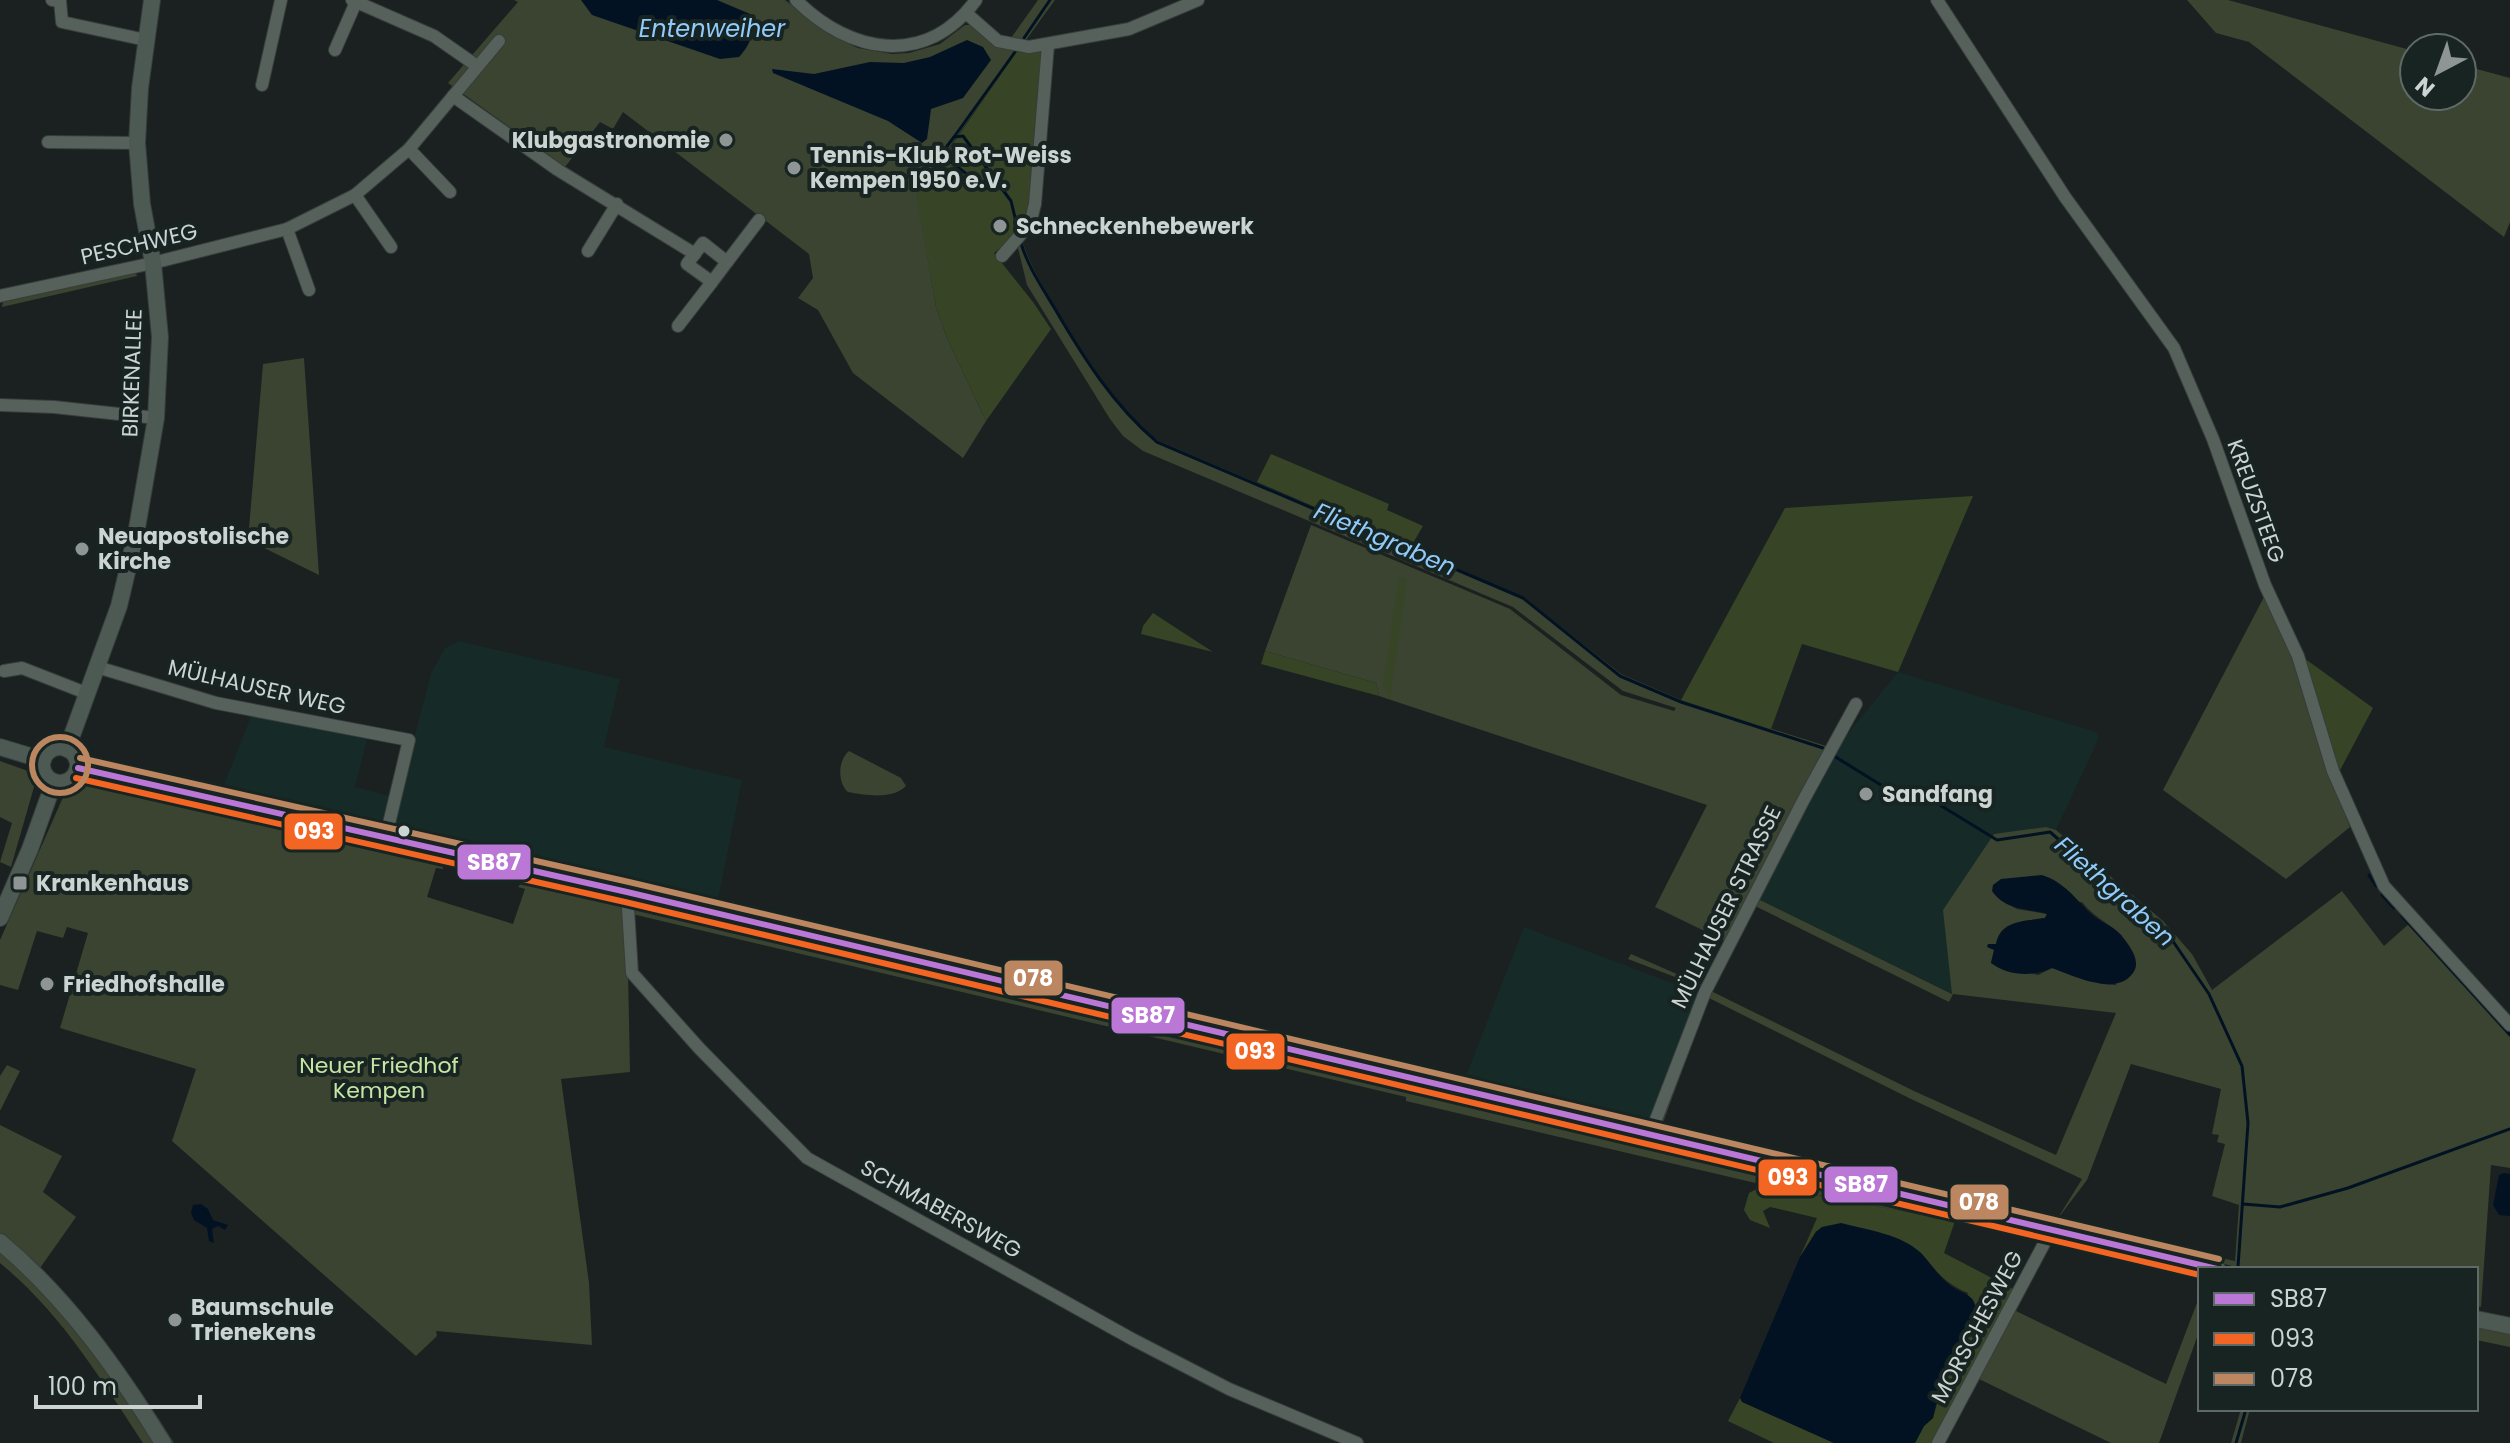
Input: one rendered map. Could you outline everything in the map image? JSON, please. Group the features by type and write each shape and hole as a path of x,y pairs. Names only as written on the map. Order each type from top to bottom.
{"street":[{"path":"52,0 60,1 62,22 146,40"},
{"name":"BIRKENALLEE","path":"67,749 119,606 133,549 156,418 160,337 137,143 152,0"},
{"path":"262,85 281,0"},
{"path":"796,0 841,34 870,45 887,47 925,41 943,32 976,0"},
{"path":"966,13 998,41 1029,47 1129,29 1198,0"},
{"name":"KREUZSTEEG","path":"1937,0 2065,197 2174,348 2213,439 2265,585 2298,656 2333,771 2384,886 2510,1025"},
{"path":"335,50 354,1 434,36 477,66"},
{"name":"PESCHWEG","path":"0,296 153,263 287,229 355,195 409,149 499,41"},
{"path":"1002,256 1030,224 1035,204 1048,45"},
{"path":"453,96 558,170 695,254"},
{"path":"48,142 137,143"},
{"path":"409,149 450,192"},
{"path":"355,195 391,247"},
{"path":"588,251 617,204"},
{"path":"678,326 759,220"},
{"path":"287,229 309,290"},
{"path":"712,282 687,264 703,243 727,262"},
{"path":"0,405 54,407 156,418"},
{"name":"MÜLHAUSER WEG","path":"97,667 216,703 409,740 386,836"},
{"path":"4,671 22,668 86,693"},
{"name":"MÜLHAUSER STRASSE","path":"1650,1135 1705,992 1856,704"},
{"path":"0,747 43,760"},
{"path":"55,748 67,749 76,756 78,768 69,780 54,782 46,775 43,760 55,748"},
{"path":"78,768 627,892 2208,1267"},
{"path":"0,918 30,849 54,782"},
{"name":"SCHMABERSWEG","path":"627,892 632,973 699,1048 807,1158 1145,1347 1229,1389 1357,1443"},
{"name":"MORSCHESWEG","path":"1938,1443 2046,1240 2054,1231"},
{"path":"0,1242 50,1289 82,1327 114,1368 163,1443"},
{"path":"2478,1319 2510,1326"}],"shaded area":[{"path":"459,641 620,679 604,747 742,780 717,905 391,828 431,673 445,648"},
{"path":"1898,672 2096,732 2099,738 2056,830 2046,827 1953,994 1758,899 1834,751"},
{"path":"252,714 368,736 355,787 393,797 385,827 223,787"},
{"path":"1524,927 1701,994 1648,1125 1464,1081"}],"green space":[{"path":"514,0 785,0 831,35 858,48 892,54 909,53 940,44 965,25 971,25 1000,47 1017,51 942,158 931,169 930,177 912,165 936,307 986,421 963,458 853,373 818,310 798,298 813,278 809,254 623,112 613,129 600,122 565,167 448,83 518,2"},
{"path":"1038,0 1055,0 1026,40 1011,38"},
{"path":"2187,0 2228,0 2398,47 2398,112 2478,112 2478,69 2510,78 2510,222 2504,237 2249,42 2216,33"},
{"path":"1039,50 1043,54 1031,206 1024,229 994,253 1051,329 986,421 936,307 911,164 930,176 940,156 943,158 1017,51"},
{"path":"1022,240 1041,282 1088,361 1126,411 1157,440 1527,600 1621,674 1681,700 1826,746 1725,941 1655,907 1707,805 1379,696 1376,683 1265,651 1311,525 1510,609 1621,695 1674,711 1676,708 1623,691 1513,607 1143,451 1123,436 1110,419 1027,285 1017,244"},
{"path":"135,271 137,276 2,307 3,302"},
{"path":"304,358 319,575 248,540 263,364"},
{"path":"1271,454 1389,504 1387,510 1423,526 1410,548 1257,482"},
{"path":"1973,496 1898,672 1802,644 1771,729 1681,700 1785,508"},
{"path":"1399,578 1407,579 1390,699 1383,686"},
{"path":"2264,597 2294,661 2350,827 2286,879 2163,790"},
{"path":"1153,613 1213,652 1141,634"},
{"path":"1265,651 1376,683 1379,696 1261,664"},
{"path":"2304,658 2373,708 2338,774"},
{"path":"849,751 901,778 906,786 886,795 848,792 842,783 840,771"},
{"path":"97,757 385,827 379,830 94,764"},
{"path":"0,761 28,771 36,780 11,867 0,862 12,823 0,817"},
{"name":"Neuer Friedhof Kempen","path":"87,780 442,857 443,869 436,868 427,897 513,924 525,889 518,887 527,877 622,900 628,971 630,1072 561,1079 589,1283 592,1345 436,1331 437,1336 416,1356 172,1141 196,1069 60,1028 88,933 67,927 63,938 37,931 18,990 0,985 0,940 64,795 85,786"},
{"path":"2046,827 2056,830 2163,921 2192,954 2212,990 2342,891 2384,946 2410,923 2510,1031 2510,1168 2491,1165 2481,1307 2478,1306 2478,1267 2237,1267 2067,1227 2065,1224 2235,1261 2239,1205 2212,1196 2225,1144 2217,1142 2219,1135 2212,1134 2221,1089 2131,1064 2087,1180 2053,1225 1660,1128 1659,1119 1709,991 1758,899 1952,994 1943,910 1994,834","holes":["2000,900 2082,902 2122,936 2116,985 2052,968 2038,975 1991,963 1998,939 2007,927 2045,918 2047,914 2017,909","1755,906 1949,1002 1953,994 2116,1013 2056,1155 1914,1091 1711,991","1709,998 1911,1099 2082,1179 2056,1221 1661,1128"]},
{"path":"399,829 1648,1125 1441,1080 404,836"},
{"path":"634,902 2037,1233 2038,1241 1955,1221 1764,1185 1406,1101 1406,1097 632,914"},
{"path":"1631,954 1702,985 1707,976 1701,987 1628,959"},
{"path":"7,1065 20,1071 0,1111 0,1076"},
{"path":"0,1125 62,1156 43,1192 76,1217 40,1268 112,1352 174,1443 170,1443 0,1236"},
{"path":"1764,1185 1955,1221 1944,1253 2013,1289 1932,1443 1915,1443 1924,1426 1933,1418 1968,1293 1941,1276 1920,1252 1816,1231 1800,1257 1817,1218 1770,1207 1763,1211 1770,1228 1750,1220 1744,1210 1749,1193"},
{"path":"0,1250 78,1329 158,1443 143,1443 61,1325 0,1263"},
{"path":"2198,1300 2198,1335 2159,1443 2111,1443 1977,1378 2014,1310 2166,1384"},
{"path":"2478,1326 2510,1332 2510,1347 2478,1340"},
{"path":"1740,1398 1834,1443 1774,1443 1728,1421"},
{"path":"2240,1411 2249,1411 2241,1443 2231,1443"}],"water":[{"name":"Entenweiher","path":"581,0 717,0 750,14 752,31 739,57 720,59 592,15"},
{"path":"967,40 983,47 991,60 963,98 931,109 927,139 922,143 888,121 773,73 772,69 814,74 870,62 904,63 930,57"},
{"path":"2042,875 2063,886 2128,943 2136,963 2133,973 2126,980 2106,984 2052,968 2021,974 2005,971 1991,963 1994,950 1987,947 1988,944 1996,944 2003,930 2014,923 2045,918 2047,914 2004,902 1992,891 1993,885 2001,879"},
{"path":"2510,1174 2510,1216 2499,1215 2493,1205 2499,1175"},
{"path":"201,1204 208,1209 213,1220 228,1225 225,1230 218,1226 212,1229 214,1243 209,1241 207,1228 194,1220 191,1213 193,1205"},
{"path":"1841,1223 1884,1234 1914,1247 1939,1275 1974,1303 1977,1316 1937,1400 1933,1418 1924,1426 1915,1443 1834,1443 1742,1402 1740,1398 1800,1257 1817,1231"}],"waterway":[{"name":"Fliethgraben","path":"1024,38 1050,0"},
{"name":"Fliethgraben","path":"1015,52 954,137 963,136 1011,201 1018,230"},
{"path":"954,137 941,154 978,183"},
{"name":"Fliethgraben","path":"1021,243 1036,277 1088,363 1113,397 1157,442 1523,598 1620,676 1681,702 1823,748"},
{"name":"Fliethgraben","path":"1834,756 1889,790 1915,792"},
{"name":"Fliethgraben","path":"1922,794 1997,840 2050,832 2168,934 2209,994 2242,1066 2248,1123 2238,1267"},
{"path":"2369,875 2376,886"},
{"path":"2382,895 2394,908"},
{"path":"2402,916 2510,1035"},
{"path":"2243,1204 2280,1207 2348,1188 2510,1129"},
{"path":"2236,1443 2245,1411"}],"transit line":[{"name":"078","path":"60,737 80,745 88,765 80,785 60,793 40,785 32,765 40,745 60,737"},
{"name":"078","path":"80,758 629,882 2219,1259"},
{"name":"SB87","path":"78,768 627,892 2209,1267"},
{"name":"093","path":"76,778 625,902 2198,1275"}],"place":[{"name":"Klubgastronomie","path":"726,140"},
{"name":"Tennis-Klub Rot-Weiss Kempen 1950 e.V.","path":"794,168"},
{"name":"Schneckenhebewerk","path":"1000,226"},
{"name":"Neuapostolische Kirche","path":"82,549"},
{"name":"Sandfang","path":"1866,794"},
{"name":"Krankenhaus","path":"20,883"},
{"name":"Friedhofshalle","path":"47,984"},
{"name":"Baumschule Trienekens","path":"175,1320"}]}
